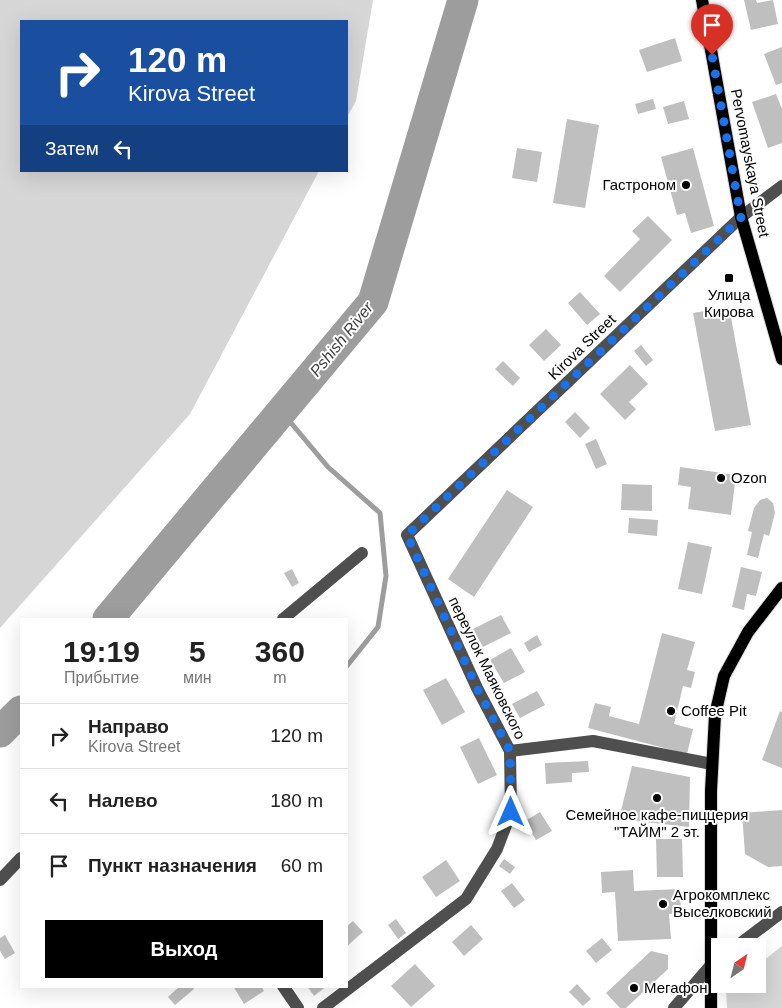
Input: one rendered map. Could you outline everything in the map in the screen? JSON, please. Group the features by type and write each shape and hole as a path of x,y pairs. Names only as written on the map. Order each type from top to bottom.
{"main road":[{"name":"Pervomayskaya Street","path":"702,0 741,218 782,360"},
{"path":"716,938 712,764 715,715 724,676 748,632 782,588"},
{"path":"711,1008 713,993"}],"street":[{"name":"Kirova Street","path":"407,535 741,218 782,186"},
{"name":"переулок Маяковского","path":"323,1008 466,899 497,849 511,812 510,751 477,688 407,535"},
{"path":"284,618 362,553"},
{"path":"510,751 593,741 712,764"},
{"path":"0,880 20,859"},
{"path":"748,938 782,912"},
{"path":"674,1008 711,967"},
{"path":"284,988 298,1008"}],"shaded area":[{"path":"0,0 373,0 356,101 348,115 348,20 20,20 20,172 318,172 190,414 0,628"},
{"path":"782,946 782,1008 727,1008 726,993 766,993 766,959"}],"building":[{"path":"744,0 756,0 757,3 773,0 778,24 751,30"},
{"path":"675,38 682,61 647,72 639,50"},
{"path":"782,47 782,83 776,85 764,54"},
{"path":"776,94 782,109 782,143 768,148 752,102"},
{"path":"653,99 656,109 638,114 635,104"},
{"path":"684,101 689,119 668,124 663,107"},
{"path":"567,119 599,125 585,208 553,203"},
{"path":"517,148 542,152 537,182 512,178"},
{"name":"Гастроном","path":"693,148 714,226 691,233 685,213 677,215 661,157"},
{"path":"648,216 672,240 620,292 604,276 640,239 632,231"},
{"path":"580,292 600,314 587,325 568,303"},
{"path":"729,307 751,425 715,431 693,313"},
{"path":"546,329 561,345 544,361 529,345"},
{"path":"641,345 653,360 646,366 634,351"},
{"path":"503,361 520,378 513,386 495,369"},
{"path":"630,365 648,384 629,402 636,409 625,420 600,394"},
{"path":"575,412 590,428 580,438 565,422"},
{"path":"596,439 607,464 596,469 585,444"},
{"path":"680,467 736,475 731,515 688,509 691,487 678,485"},
{"path":"622,484 652,485 652,511 621,510"},
{"path":"507,490 533,507 474,597 448,579"},
{"path":"767,498 773,503 775,513 769,536 764,534 758,558 747,555 752,532 748,531 754,508 760,500"},
{"path":"629,518 658,520 657,536 628,533"},
{"path":"688,542 712,547 702,594 678,589"},
{"path":"741,567 762,572 756,596 747,594 744,610 732,607"},
{"path":"292,569 299,583 292,587 284,573"},
{"path":"501,615 511,633 483,647 473,629"},
{"path":"662,633 695,642 687,670 695,672 691,688 683,686 674,724 693,729 687,754 588,728 595,703 611,707 609,716 639,724"},
{"path":"537,635 542,645 529,652 524,643"},
{"path":"511,648 525,672 504,683 490,660"},
{"path":"446,678 465,712 442,725 423,690"},
{"path":"537,691 545,705 520,718 512,704"},
{"path":"780,711 782,712 782,768 762,760"},
{"path":"479,738 497,775 478,784 460,747"},
{"path":"588,761 589,772 572,773 572,782 546,784 545,763"},
{"name":"Семейное кафе-пиццерия \"ТАЙМ\" 2 эт.","path":"632,766 690,777 689,827 619,819"},
{"path":"782,810 782,866 768,867 745,854 742,813"},
{"path":"540,812 552,831 536,840 525,821"},
{"path":"656,839 682,839 683,877 657,877"},
{"path":"504,859 515,867 510,874 499,866"},
{"path":"446,860 460,881 436,897 422,877"},
{"path":"633,870 634,891 680,889 681,913 669,914 671,939 618,941 615,892 602,893 601,872"},
{"path":"512,883 525,900 514,908 501,891"},
{"path":"396,919 406,933 398,939 388,925"},
{"path":"353,921 363,932 348,945 348,925"},
{"path":"471,925 483,939 464,956 452,942"},
{"path":"5,935 15,953 5,959 0,951 0,938"},
{"path":"602,938 612,950 596,963 586,951"},
{"path":"651,951 668,955 668,969 626,1008 620,1008 606,993"},
{"path":"415,964 435,986 411,1007 391,986"},
{"path":"577,984 591,999 583,1006 569,992"},
{"path":"178,988 194,989 175,1005 168,997"},
{"path":"234,988 262,988 264,991 244,1004"},
{"path":"308,988 324,988 314,996"}],"waterway":[{"name":"Pshish River","path":"109,618 373,302 463,0"},
{"path":"281,411 328,467 380,513 386,576 378,627 348,664"},
{"name":"Pshish River","path":"0,732 20,712"}],"place":[{"name":"Гастроном","path":"686,185"},
{"name":"Улица Кирова","path":"729,278"},
{"name":"Ozon","path":"721,478"},
{"name":"Coffee Pit","path":"671,711"},
{"name":"Семейное кафе-пиццерия \"ТАЙМ\" 2 эт.","path":"657,798"},
{"name":"Агрокомплекс Выселковский","path":"663,904"},
{"name":"Мегафон","path":"634,988"}],"route":[{"path":"511,812 510,751 477,688 407,535 741,218 712,55"}]}
